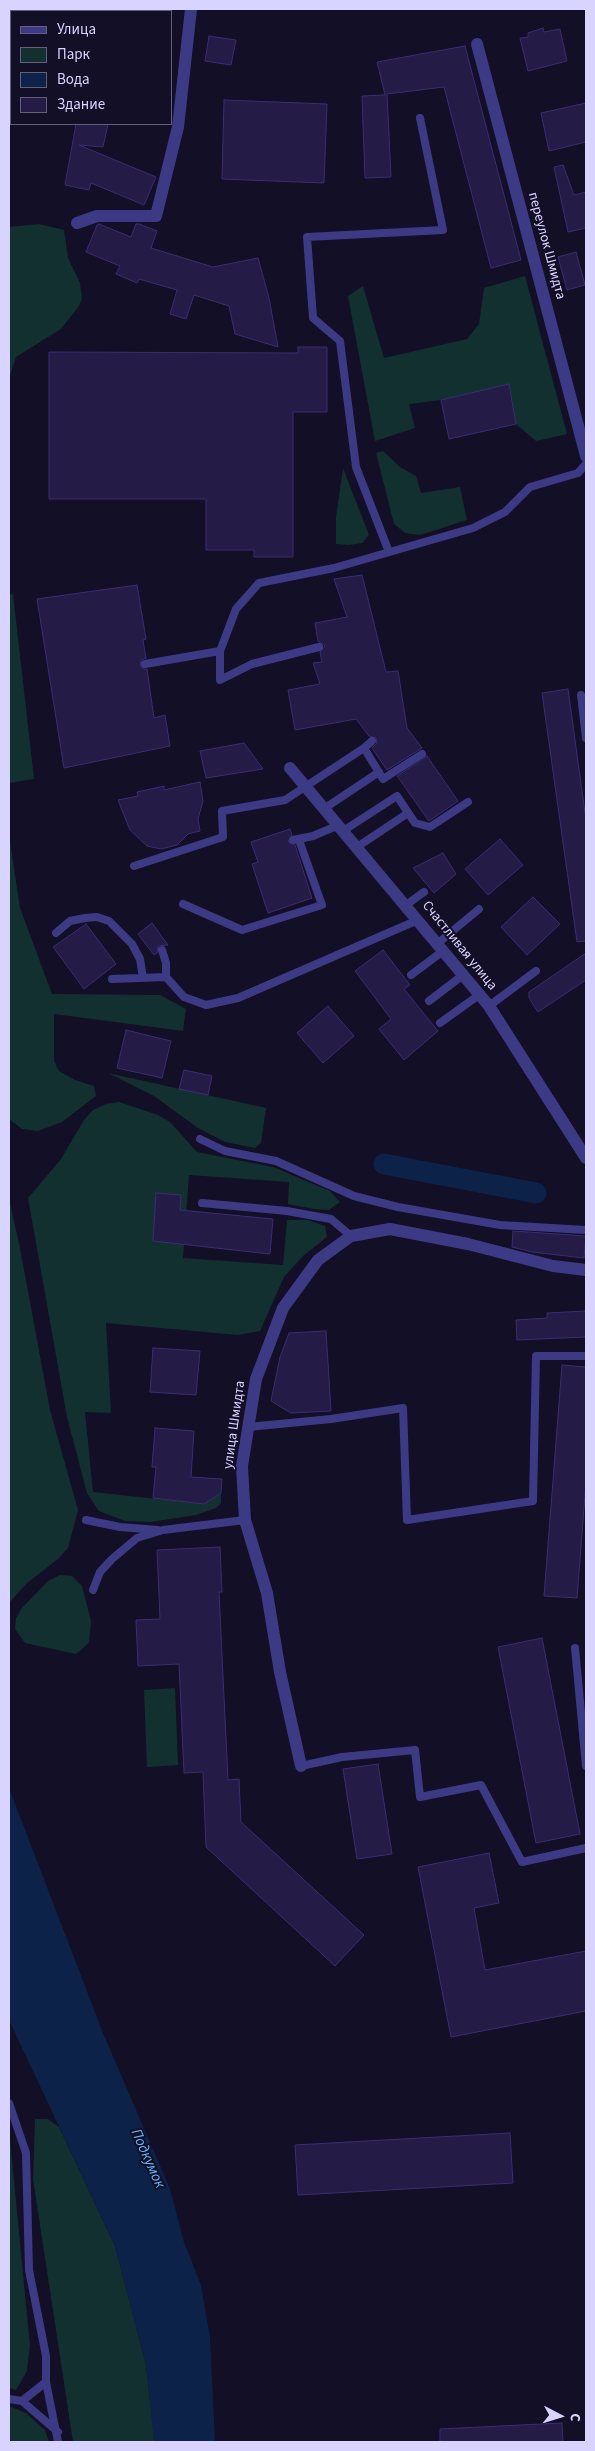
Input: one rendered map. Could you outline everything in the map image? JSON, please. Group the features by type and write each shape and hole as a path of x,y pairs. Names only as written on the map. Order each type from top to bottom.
{"street":[{"path":"77,224 97,216 156,216 178,127 191,9"},
{"name":"переулок Шмидта","path":"477,44 586,456"},
{"name":"Счастливая улица","path":"290,768 489,1006 586,1158"},
{"name":"улица Шмидта","path":"301,1766 280,1672 267,1593 245,1520 242,1466 256,1379 283,1308 318,1260 351,1236 390,1229 468,1244 553,1266 586,1270"}],"lane":[{"path":"389,552 356,468 340,341 313,318 307,237 443,230 420,118"},
{"path":"319,647 252,664 220,680 220,651 236,609 259,583 334,568 473,528 505,512 530,486 578,473 586,464"},
{"path":"145,664 220,651"},
{"path":"581,695 586,738"},
{"path":"134,866 223,837 222,811 285,800 372,741"},
{"path":"364,748 383,779 422,754"},
{"path":"325,808 379,772"},
{"path":"183,904 242,930 322,905 296,840 341,828 397,796 415,823 430,827 468,802"},
{"path":"356,847 408,813"},
{"path":"406,905 424,892"},
{"path":"411,975 479,909"},
{"path":"56,933 70,921 97,917 109,921 132,944 140,959 143,978"},
{"path":"162,950 166,963 166,977 184,996 206,1005 238,998 418,920"},
{"path":"489,1006 536,971"},
{"path":"429,1002 463,975"},
{"path":"112,979 166,977"},
{"path":"440,1023 479,995"},
{"path":"200,1139 225,1151 276,1161 354,1196 398,1207 500,1225 586,1230"},
{"path":"202,1203 288,1211 331,1219 351,1236"},
{"path":"248,1427 331,1419 403,1408 407,1520 533,1501 536,1356 586,1356"},
{"path":"86,1520 120,1527 163,1530"},
{"path":"93,1590 100,1572 112,1558 137,1538 163,1530 245,1520"},
{"path":"574,1648 586,1766"},
{"path":"301,1766 342,1757 415,1750 420,1797 481,1785 522,1862 586,1848"},
{"path":"9,2103 26,2153 30,2270 46,2356 46,2382 58,2432 58,2442"},
{"path":"22,2401 46,2382"},
{"path":"9,2399 22,2401 58,2432"}],"green space":[{"path":"39,224 64,230 68,258 80,283 82,298 79,306 61,329 16,357 9,379 9,227"},
{"path":"525,276 567,434 536,441 516,424 509,384 441,400 409,404 415,428 375,441 348,296 363,286 384,358 467,339 479,324 484,288"},
{"path":"383,451 400,467 416,476 421,493 460,487 467,520 420,535 405,533 394,524 376,453"},
{"path":"343,468 369,535 362,543 336,544 336,517"},
{"path":"13,594 34,779 9,783 9,595"},
{"path":"9,835 20,908 52,994 160,995 186,1009 183,1031 54,1014 54,1061 59,1071 75,1080 94,1086 96,1096 62,1122 38,1131 22,1129 9,1119"},
{"path":"108,1073 266,1108 261,1143 255,1148 225,1142 198,1128 154,1096"},
{"path":"119,1102 158,1115 170,1122 197,1152 273,1167 330,1191 340,1202 329,1210 314,1209 288,1204 289,1182 189,1175 183,1258 283,1265 287,1220 308,1220 325,1226 327,1237 303,1256 284,1277 260,1331 238,1335 106,1323 111,1413 85,1412 93,1492 204,1504 221,1493 221,1503 216,1508 196,1515 151,1522 125,1521 99,1511 87,1493 67,1417 28,1198 61,1159 84,1120 93,1110 106,1104"},
{"path":"9,1199 50,1410 78,1510 68,1548 58,1559 26,1584 9,1603"},
{"path":"60,1575 72,1576 82,1586 91,1621 89,1643 76,1654 25,1643 15,1629 16,1618 22,1608 48,1581"},
{"path":"175,1688 178,1765 147,1767 144,1690"},
{"path":"35,2119 48,2119 59,2127 115,2246 146,2365 152,2418 165,2442 73,2442 33,2179"},
{"path":"9,2129 30,2346 27,2371 16,2390 9,2388"},
{"path":"9,2406 26,2413 45,2430 49,2442 9,2442"}],"water":[{"name":"Подкумок","path":"9,1788 103,2033 170,2189 184,2242 201,2285 210,2337 215,2442 154,2442 146,2365 115,2246 9,2020"}],"building":[{"path":"543,28 544,32 560,29 567,61 528,71 520,38 528,37 528,33"},
{"path":"209,36 236,40 231,65 205,61"},
{"path":"465,46 521,260 491,268 444,87 387,94 391,177 365,178 362,96 385,95 377,62"},
{"path":"224,100 327,104 324,183 222,179"},
{"path":"586,103 586,142 549,151 541,113"},
{"path":"76,125 108,125 103,147 79,145 156,177 144,205 91,183 89,190 65,185"},
{"path":"563,165 574,195 586,192 586,228 568,232 554,167"},
{"path":"99,224 131,237 136,224 139,224 157,231 151,248 213,267 258,258 269,298 278,347 235,334 229,306 194,295 186,319 170,314 177,290 139,279 137,283 116,274 120,266 86,252"},
{"path":"576,252 585,285 567,290 558,257"},
{"path":"298,347 327,347 327,412 293,412 293,557 254,557 254,550 206,550 206,499 49,499 49,352 298,353"},
{"path":"509,384 516,424 449,439 441,400"},
{"path":"362,575 386,672 398,671 407,728 422,748 387,770 372,748 377,743 376,738 369,736 356,719 295,730 288,690 320,684 313,663 322,662 320,652 325,646 318,641 315,623 347,617 334,579"},
{"path":"137,585 146,639 143,640 146,658 141,660 140,665 143,669 147,669 154,718 165,715 170,746 64,768 37,599"},
{"path":"568,689 586,820 586,941 577,942 542,693"},
{"path":"244,743 263,769 206,778 200,751"},
{"path":"427,756 458,801 429,821 397,776"},
{"path":"200,782 203,801 198,819 200,831 188,834 177,845 161,849 147,846 130,830 118,800 138,796 137,792 164,786 164,790"},
{"path":"290,829 292,835 288,842 295,845 312,898 268,913 252,864 258,862 251,842"},
{"path":"500,839 523,865 488,895 465,869"},
{"path":"443,853 456,874 434,893 413,868"},
{"path":"533,897 560,924 527,955 501,927"},
{"path":"152,923 168,945 158,946 157,953 154,955 138,934"},
{"path":"86,924 116,964 84,989 53,947"},
{"path":"383,950 410,985 404,989 438,1031 404,1060 379,1029 391,1019 355,971"},
{"path":"586,953 586,980 538,1012 529,998 529,992"},
{"path":"328,1006 354,1036 323,1063 297,1033"},
{"path":"126,1030 171,1041 162,1078 117,1068"},
{"path":"184,1070 212,1076 208,1095 179,1089"},
{"path":"156,1193 181,1195 180,1210 273,1219 270,1254 153,1241"},
{"path":"513,1231 586,1236 584,1258 532,1252 512,1247"},
{"path":"586,1311 586,1337 517,1340 516,1320 547,1318 547,1313"},
{"path":"326,1331 331,1411 291,1413 271,1401 280,1357 289,1333"},
{"path":"153,1348 200,1351 196,1395 150,1392"},
{"path":"562,1365 586,1367 586,1482 577,1598 544,1596"},
{"path":"155,1428 194,1431 191,1477 222,1479 221,1493 204,1504 153,1498 156,1467 152,1467"},
{"path":"220,1547 222,1592 219,1592 228,1780 239,1779 241,1822 364,1935 335,1966 206,1847 203,1772 184,1773 179,1664 138,1666 136,1620 160,1619 157,1550"},
{"path":"542,1638 580,1834 536,1843 498,1647"},
{"path":"378,1764 392,1854 357,1859 343,1769"},
{"path":"489,1853 499,1903 474,1908 485,1970 586,1951 586,2011 451,2037 418,1867"},
{"path":"510,2133 513,2183 298,2195 295,2145"},
{"path":"562,2423 563,2442 440,2442 440,2429"}],"waterway":[{"path":"384,1164 536,1193"}]}
